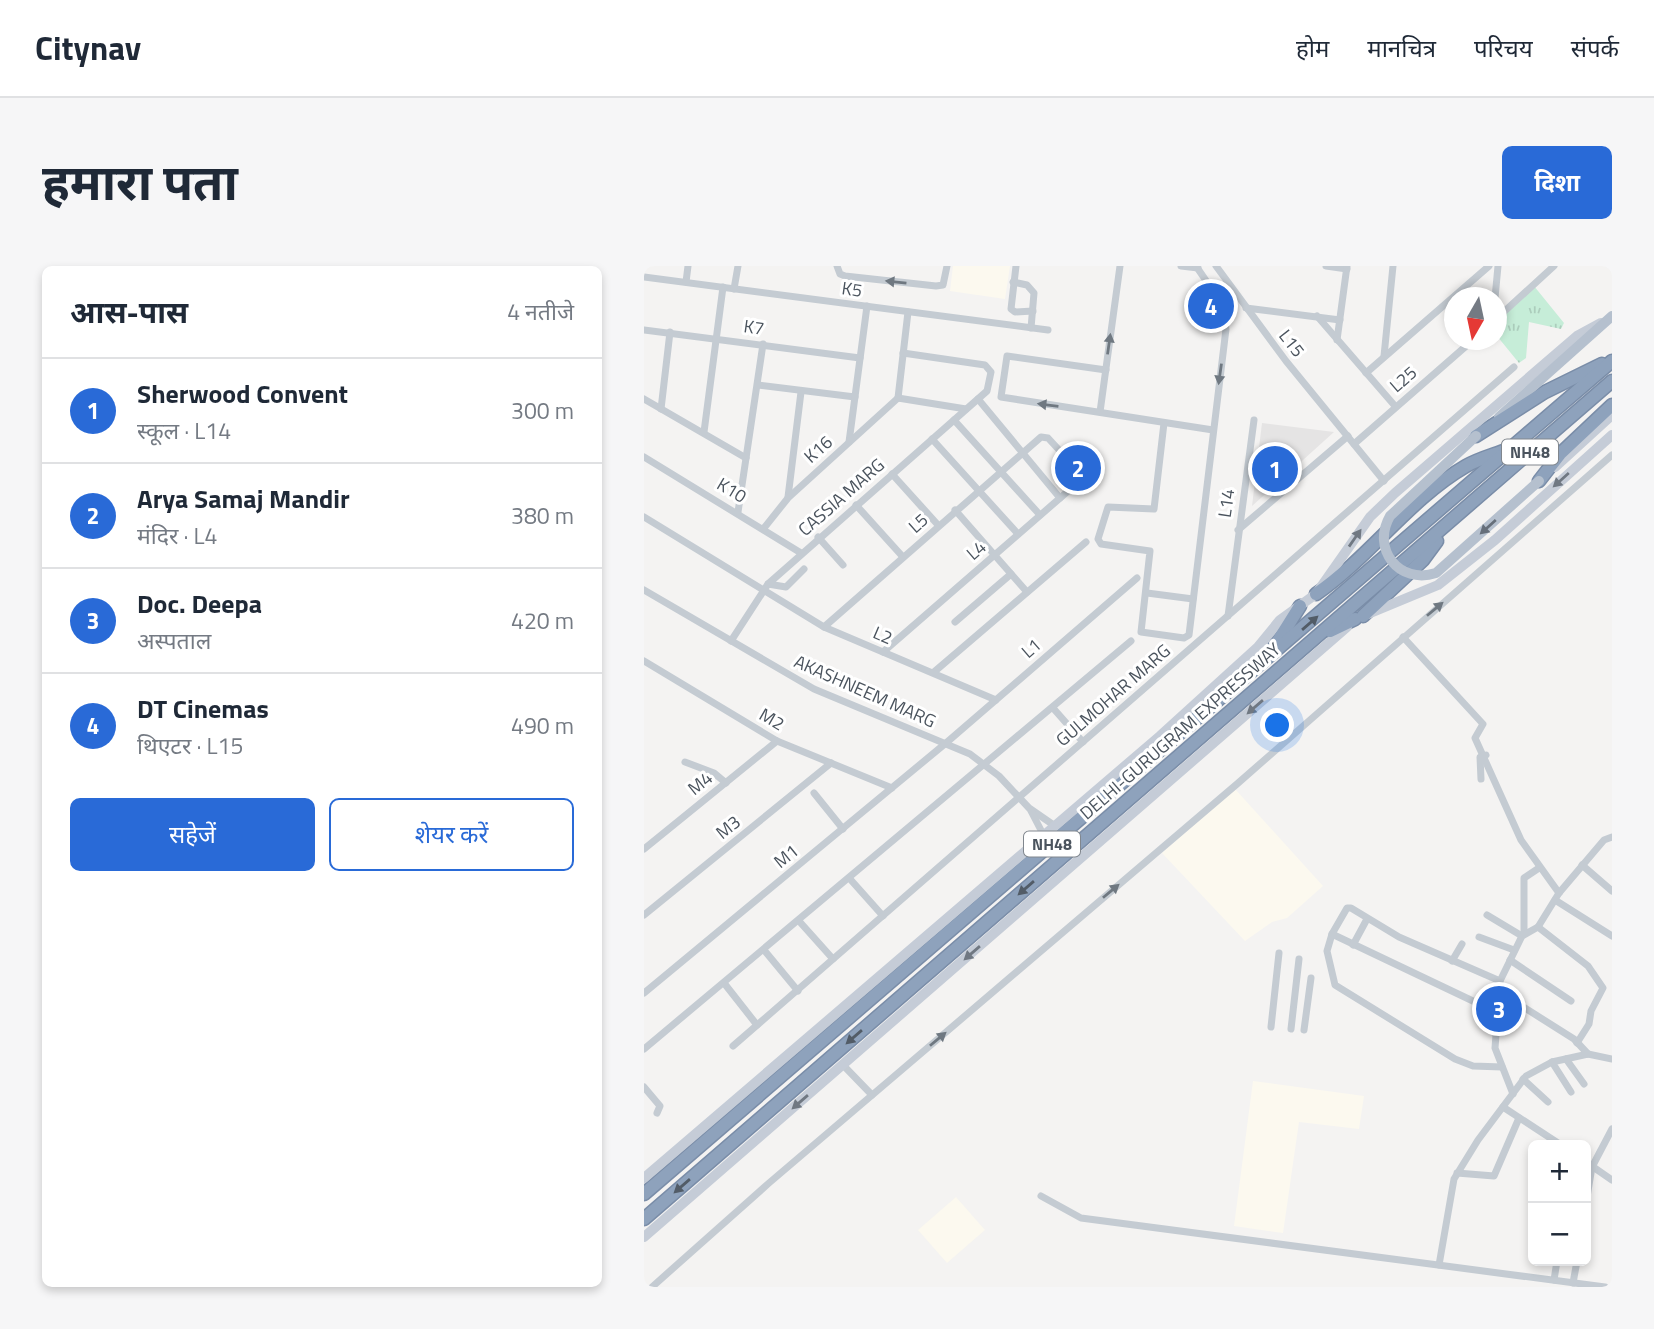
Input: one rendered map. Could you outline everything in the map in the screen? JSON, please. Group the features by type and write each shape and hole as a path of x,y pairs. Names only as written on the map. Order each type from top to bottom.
{"highway":[{"path":"1476,436 1530,402 1612,360"},
{"name":"DELHI-GURUGRAM EXPRESSWAY","path":"644,1194 1516,446 1612,360"},
{"name":"DELHI-GURUGRAM EXPRESSWAY","path":"644,1219 1612,380"},
{"path":"1539,481 1560,454 1612,405"},
{"path":"1315,594 1365,554 1436,487 1467,466 1516,446"},
{"path":"1315,637 1359,618 1423,560 1449,524"},
{"path":"1268,659 1300,606"}],"main road":[{"path":"1612,317 1476,436 1390,516 1382,538 1392,564 1407,575 1424,577 1436,573 1612,415"},
{"path":"644,1178 1044,836 1258,647 1280,620 1315,594 1370,517 1395,493 1577,336 1612,317"},
{"path":"644,1237 1359,618 1438,586 1612,435"}],"street":[{"path":"686,282 688,266"},
{"path":"734,289 738,266"},
{"path":"837,266 840,274 845,276 936,286 943,285 947,266"},
{"path":"1016,266 1011,309 1015,312 1033,311"},
{"path":"1100,412 1119,266"},
{"path":"1164,423 1156,506 1149,511 1108,507 1098,539 1101,544 1150,551 1141,628 1144,634 1188,637 1226,317 1222,304 1197,267 1181,266"},
{"name":"L15","path":"1216,266 1246,308 1384,481"},
{"path":"1326,266 1347,267 1337,340"},
{"path":"1384,357 1393,266"},
{"path":"1366,373 1489,266"},
{"path":"1496,287 1498,266"},
{"path":"1542,277 1543,266"},
{"path":"1507,309 1554,266"},
{"name":"K5","path":"644,277 1048,330"},
{"path":"1013,282 1032,288 1031,328"},
{"path":"704,432 723,287"},
{"path":"849,442 867,306"},
{"path":"1246,308 1340,320"},
{"path":"908,312 898,398 966,409"},
{"path":"1317,316 1395,406"},
{"name":"K7","path":"644,330 717,337 860,358"},
{"path":"661,409 670,332"},
{"path":"738,512 763,344"},
{"name":"L25","path":"1354,444 1461,350"},
{"name":"CASSIA MARG","path":"731,641 765,587 818,537 987,391 991,372 985,365 903,353"},
{"path":"1106,370 1012,356 1005,359 1000,393 1005,400 1213,430"},
{"name":"GULMOHAR MARG","path":"733,1046 1514,367"},
{"path":"758,385 855,397"},
{"path":"788,498 802,392"},
{"name":"K16","path":"764,528 788,498 898,398"},
{"path":"644,399 746,458"},
{"path":"978,399 1060,498"},
{"path":"954,420 1040,515"},
{"name":"L14","path":"1238,530 1254,420"},
{"name":"L14","path":"1238,530 1348,436"},
{"name":"L5","path":"824,627 1020,452 1041,437 1048,438 1066,457"},
{"path":"932,439 1018,534"},
{"path":"1066,457 1078,445"},
{"path":"652,1287 872,1095 1237,784 1612,455"},
{"name":"K10","path":"644,457 802,553"},
{"name":"L4","path":"883,652 1087,475 1066,457"},
{"path":"892,474 938,525"},
{"path":"856,505 903,557"},
{"path":"955,510 1027,592"},
{"name":"L2","path":"644,517 765,587 824,627 996,700"},
{"path":"1228,616 1238,530"},
{"path":"818,537 843,565"},
{"path":"934,672 1086,542"},
{"path":"765,587 786,587 804,569"},
{"path":"955,622 1011,574"},
{"name":"L1","path":"946,743 1137,578"},
{"name":"AKASHNEEM MARG","path":"644,590 814,689 946,743 987,765 1029,807 1055,826"},
{"path":"1147,593 1193,599"},
{"path":"1403,637 1483,724 1475,738 1486,755 1521,840 1557,896 1612,936"},
{"path":"644,1049 987,765 1131,641"},
{"name":"M2","path":"644,661 777,741 892,788"},
{"path":"1053,708 1083,742"},
{"name":"M4","path":"644,849 777,741"},
{"name":"M1","path":"644,992 946,743"},
{"path":"1480,779 1480,757 1486,755"},
{"path":"685,762 713,772 726,783"},
{"name":"M3","path":"644,915 831,763"},
{"path":"814,793 843,829"},
{"name":"AKASHNEEM MARG","path":"1029,807 1044,836"},
{"path":"1523,935 1538,927 1557,896 1582,865 1604,840 1612,837"},
{"path":"1582,865 1612,891"},
{"path":"1513,1094 1495,1048 1498,991 1500,981 1523,935 1524,877 1539,868"},
{"path":"850,878 883,916"},
{"path":"1500,981 1452,961 1347,908 1332,934 1327,957 1334,984 1455,1059 1473,1066 1502,1067"},
{"path":"1487,915 1523,935"},
{"path":"1353,945 1367,919"},
{"path":"799,921 833,959"},
{"path":"1538,927 1588,966 1603,988 1591,1011 1589,1024 1577,1043"},
{"path":"1332,934 1496,1012"},
{"path":"1479,937 1514,950"},
{"path":"1452,961 1462,944"},
{"path":"764,950 798,991"},
{"path":"1271,1027 1279,953"},
{"path":"1291,1029 1299,959"},
{"path":"1510,960 1571,1001"},
{"path":"1304,1030 1311,978"},
{"path":"724,983 757,1024"},
{"path":"1498,991 1577,1043 1588,1054"},
{"path":"1439,1265 1452,1186 1457,1173 1523,1079 1552,1062 1588,1054 1612,1059"},
{"path":"1566,1059 1584,1084"},
{"path":"1552,1062 1571,1092"},
{"path":"843,1065 872,1095"},
{"path":"1523,1079 1548,1102"},
{"path":"644,1087 660,1106 657,1113"},
{"path":"1503,1107 1553,1140"},
{"path":"1457,1173 1494,1176 1502,1151 1520,1118"},
{"path":"1591,1162 1612,1129"},
{"path":"1591,1166 1612,1180"},
{"path":"1041,1196 1081,1218 1605,1287"},
{"path":"1554,1280 1556,1266"},
{"path":"1573,1283 1576,1266"}],"shaded area":[{"path":"953,266 1010,266 1005,299 950,291"},
{"path":"1262,423 1334,432 1252,506"},
{"path":"1235,789 1323,886 1287,918 1272,922 1245,941 1162,853"},
{"path":"1253,1081 1364,1096 1359,1129 1299,1122 1283,1233 1234,1226"},
{"path":"956,1197 985,1230 947,1263 918,1230"}],"green space":[{"path":"1534,286 1564,323 1561,329 1529,322 1526,358 1519,363 1507,348 1507,309"}],"place":[{"name":"DT Cinemas","path":"1211,306"},
{"name":"Arya Samaj Mandir","path":"1078,468"},
{"name":"Sherwood Convent","path":"1275,469"},
{"name":"Doc. Deepa","path":"1499,1009"}]}
